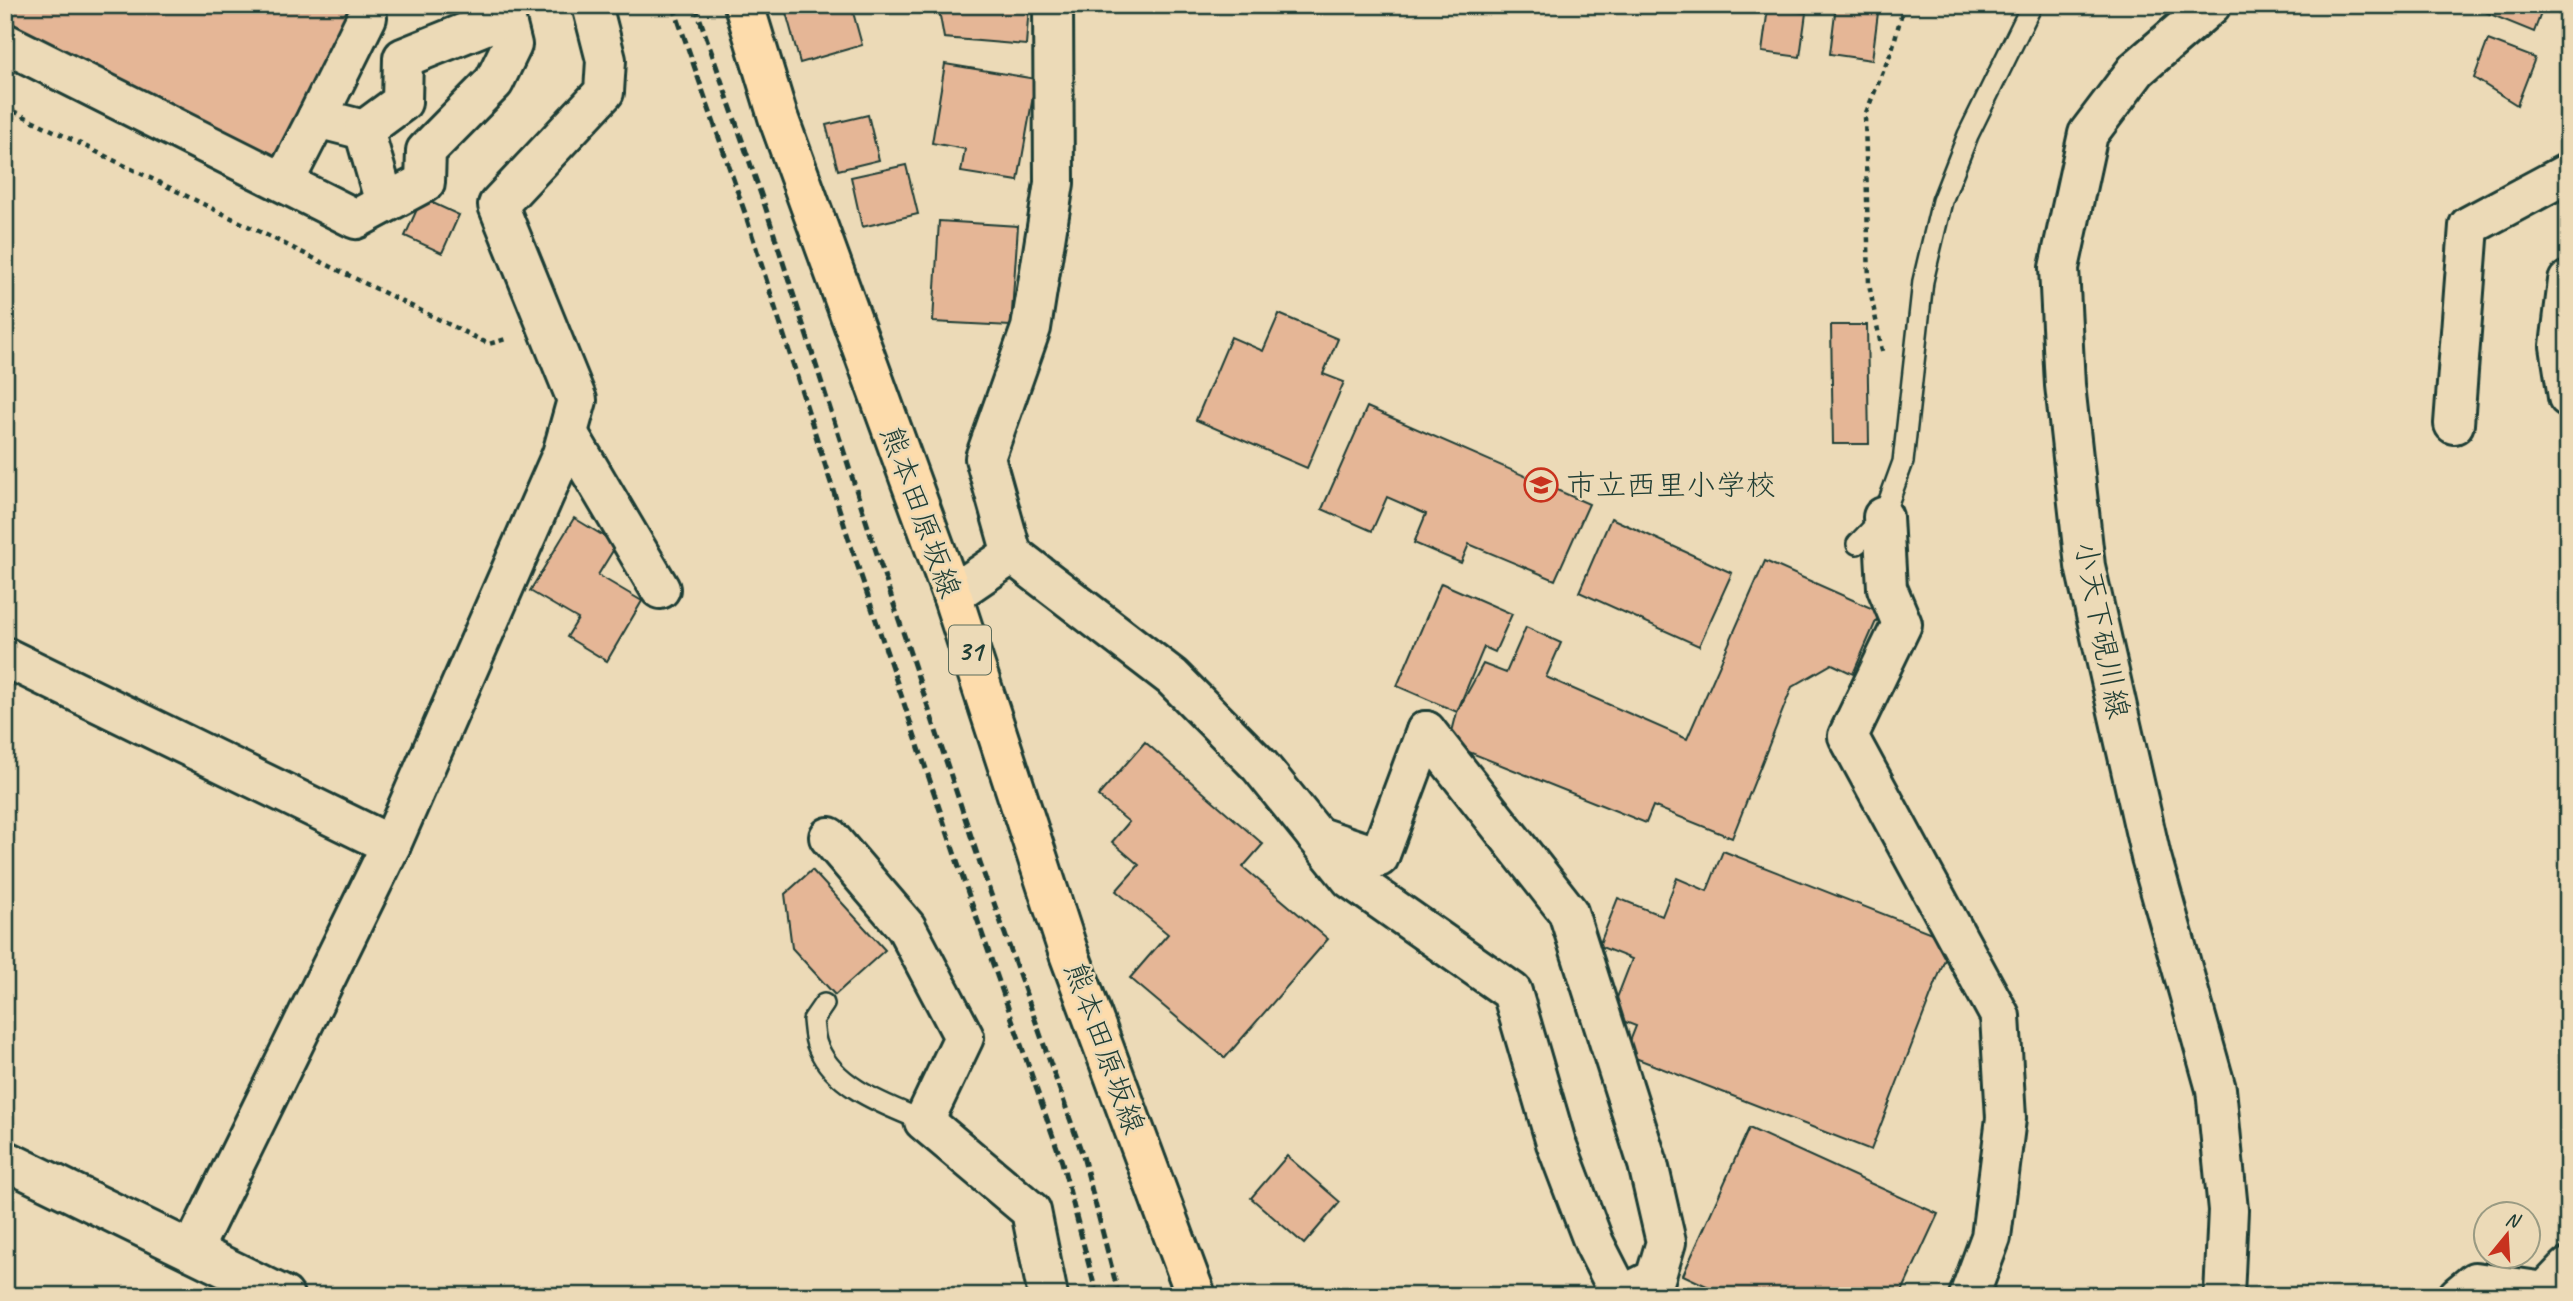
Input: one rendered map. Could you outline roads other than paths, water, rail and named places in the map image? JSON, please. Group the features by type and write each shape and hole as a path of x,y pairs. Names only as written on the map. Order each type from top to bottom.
{"main road":[{"name":"熊本田原坂線","path":"744,5 778,117 952,595 1069,954 1196,1296"}],"street":[{"path":"192,1251 391,845 562,454 577,400 498,205 604,92 606,60 592,5"},
{"path":"1053,5 1054,183 1031,328 985,458 1012,554 1172,677 1260,766 1316,836 1351,879 1512,992 1556,1143 1594,1243 1621,1296 1654,1279 1666,1242 1648,1164 1569,912 1426,732 1380,857 1316,836"},
{"name":"小天下硯川線","path":"2211,5 2137,69 2088,134 2059,268 2065,386 2085,566 2151,857 2217,1089 2228,1210 2224,1296"},
{"path":"284,183 369,11 403,58 402,102 364,130"},
{"path":"5,43 356,219 425,182 426,151 494,82 512,45 503,11 403,58"},
{"path":"317,118 364,130"},
{"path":"364,130 385,203"},
{"path":"2454,424 2469,226 2568,173"},
{"path":"2568,281 2560,345 2568,397"},
{"path":"568,433 660,589"},
{"path":"1883,517 1887,588 1902,624 1849,736 2000,1016 2006,1118 1991,1237 1969,1296"},
{"path":"952,595 1012,554"},
{"path":"5,657 391,845"},
{"path":"829,837 906,927 964,1037 924,1121 1031,1211 1048,1296"},
{"path":"5,1160 284,1296"},
{"path":"2458,1296 2475,1282 2545,1292 2568,1268"}],"lane":[{"path":"1857,544 1883,517 1903,462 1923,281 1942,201 1968,135 2032,5"},
{"path":"824,1004 813,1020 817,1046 835,1074 877,1101 924,1121"}],"railway":[{"path":"673,5 745,213 850,543 1062,1162 1097,1296"},
{"path":"695,5 765,206 980,863 1083,1156 1119,1296"}],"place":[{"name":"市立西里小学校","path":"1541,485"}]}
